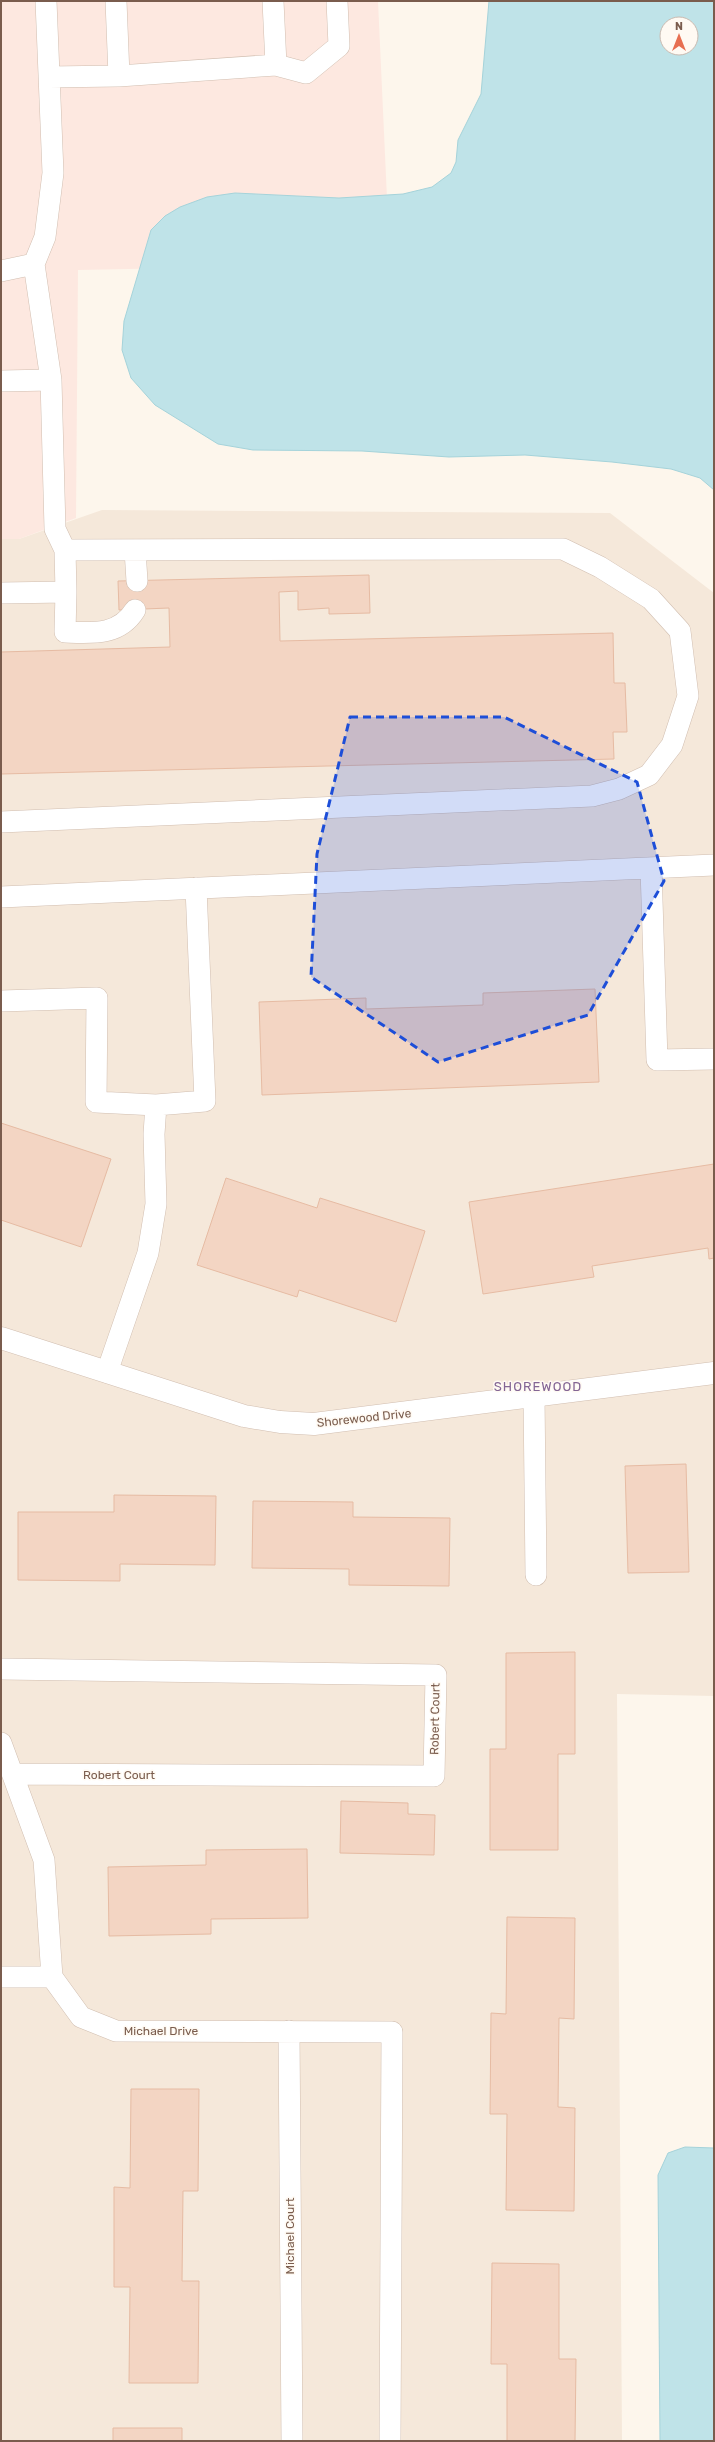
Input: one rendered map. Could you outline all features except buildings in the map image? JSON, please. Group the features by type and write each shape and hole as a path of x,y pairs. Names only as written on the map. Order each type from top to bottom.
{"street":[{"name":"Shorewood Drive","path":"1,1338 244,1416 286,1423 336,1423 714,1373"}],"lane":[{"path":"46,1 53,173 45,237 34,264 51,380 55,529 65,550 65,632 96,634 116,629 129,620 135,610"},
{"path":"116,1 119,76"},
{"path":"273,1 276,65"},
{"path":"49,77 119,76 276,65 306,73 339,46 337,1"},
{"path":"1,271 34,264"},
{"path":"1,381 51,380"},
{"path":"1,822 592,796 619,789 649,775 672,745 688,696 680,631 651,599 600,567 563,548 65,550"},
{"path":"135,550 137,581"},
{"path":"1,593 66,592"},
{"path":"1,897 714,865"},
{"path":"651,868 657,1060 714,1059"},
{"path":"1,1001 97,998 96,1102 156,1105 205,1100 196,888"},
{"path":"107,1372 148,1253 156,1204 154,1134 156,1105"},
{"path":"534,1396 536,1575"},
{"name":"Robert Court","path":"1,1669 436,1675 434,1776 13,1774"},
{"path":"1,1743 44,1860 52,1977 1,1977"},
{"name":"Michael Drive","path":"52,1977 81,2017 116,2031 392,2032 390,2441"},
{"name":"Michael Court","path":"289,2031 292,2441"}],"highlighted area":[{"path":"350,717 504,717 637,782 664,881 588,1015 438,1062 311,977 317,854"}],"shaded area":[{"path":"1,1 378,1 390,264 78,270 76,518 19,539 1,539"},
{"path":"102,510 610,513 714,593 714,1696 617,1694 622,2441 1,2441 1,539 19,539"}],"water":[{"path":"489,1 714,1 714,490 700,478 671,469 612,462 525,455 449,457 362,451 253,450 218,444 155,405 131,378 122,350 124,321 151,230 165,216 180,207 207,197 235,193 339,198 403,194 432,187 451,173 456,162 458,140 481,94"},
{"path":"685,2147 714,2148 714,2441 660,2441 658,2175 668,2153"}],"district":[{"name":"SHOREWOOD","path":"538,1386"}]}
